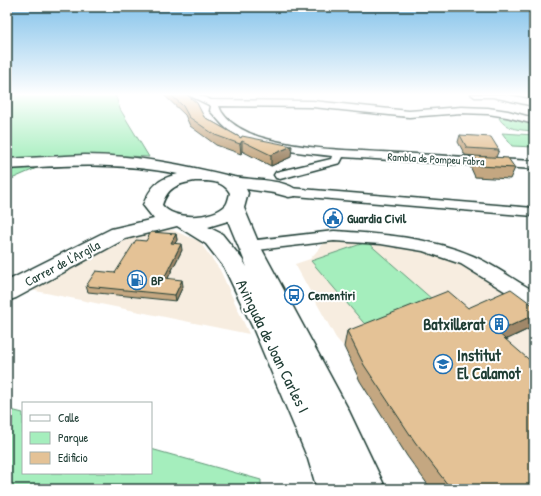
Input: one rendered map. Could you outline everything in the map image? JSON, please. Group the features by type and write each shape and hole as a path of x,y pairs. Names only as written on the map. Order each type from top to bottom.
{"main road":[{"path":"7,164 78,159 113,160 154,164 228,181 249,184 282,185"},
{"name":"Avinguda de Joan Carles I","path":"7,167 88,163 126,165 139,168 146,172 155,186 154,208 158,213 179,221 214,239 234,264 268,328 326,460 336,489"},
{"name":"Carrer de l'Argila","path":"118,234 155,198 164,186 180,178 210,176"},
{"name":"Avinguda de Joan Carles I","path":"228,181 238,190 240,197 236,204 237,220 248,246 352,451 367,489"},
{"name":"Carrer de l'Argila","path":"7,292 118,234 179,221 213,219 223,215 236,204 282,185"}],"street":[{"name":"Rambla de Pompeu Fabra","path":"221,117 238,131 255,139 282,147 338,154 534,164"},
{"path":"520,117 534,121"},
{"path":"282,185 336,161 338,154"},
{"path":"282,185 534,212"},
{"path":"248,246 334,236 381,239 425,246 467,260 534,300"},
{"path":"516,288 534,292"}],"shaded area":[{"name":"BP","path":"172,230 199,241 220,270 249,334 31,290 129,237 154,231"},
{"name":"Institut El Calamot","path":"337,239 391,242 446,257 486,277 534,308 534,489 360,381 344,347 336,338 295,264 310,259 324,243"}],"green space":[{"path":"7,117 125,117 149,157 107,155 39,167 7,181"},
{"path":"502,117 534,124 534,131 519,130 510,127 505,125 499,118"},
{"path":"502,133 534,135 534,147 512,146"},
{"path":"367,242 441,307 374,335 311,261"},
{"path":"7,409 22,413 22,474 152,474 152,449 261,480 261,489 7,489"}],"building":[{"path":"189,117 204,117 241,138 242,136 292,146 271,155 242,141 240,144 215,135"},
{"path":"460,135 491,137 499,150 467,148"},
{"path":"474,156 508,158 515,168 479,166"},
{"path":"151,232 176,234 171,243 181,244 164,278 182,280 175,295 86,286 96,271 115,273 136,240 146,241"},
{"name":"Institut El Calamot","path":"511,289 534,306 534,315 497,332 534,364 534,489 451,489 415,442 364,365 347,331 448,291 468,308"}],"place":[{"name":"Guardia Civil","path":"333,218"},
{"name":"BP","path":"137,280"},
{"name":"Cementiri","path":"294,295"},
{"name":"Batxillerat","path":"499,324"},
{"name":"Institut El Calamot","path":"443,364"}]}
